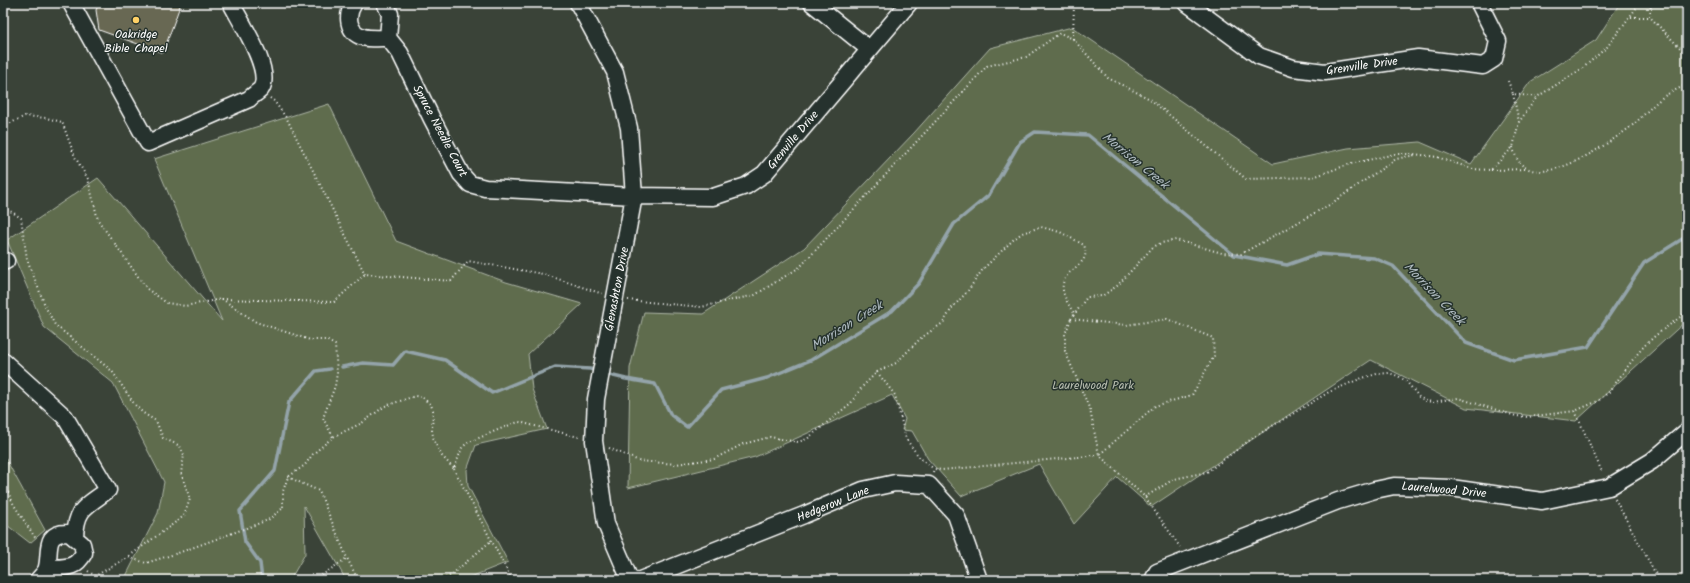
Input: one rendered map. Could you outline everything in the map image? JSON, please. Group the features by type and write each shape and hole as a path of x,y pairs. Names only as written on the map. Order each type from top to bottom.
{"street":[{"path":"72,3 148,143 249,99 261,88 264,75 260,58 231,3"},
{"path":"354,3 348,15 352,29 363,37 388,38 390,14 385,3"},
{"name":"Glenashton Drive","path":"578,3 615,72 629,128 634,196 596,399 594,441 606,524 630,580"},
{"path":"812,3 869,49"},
{"name":"Grenville Drive","path":"634,196 714,197 746,186 764,174 909,3"},
{"name":"Grenville Drive","path":"1187,3 1259,56 1293,68 1325,72 1418,58 1483,66 1494,59 1498,41 1479,3"},
{"name":"Spruce Needle Court","path":"388,38 400,53 461,174 470,184 485,188 634,196"},
{"path":"3,361 64,417 108,490 79,512 75,524 75,537"},
{"name":"Laurelwood Drive","path":"1153,580 1157,572 1338,501 1394,486 1451,488 1542,501 1609,487 1652,461 1687,431"},
{"name":"Hedgerow Lane","path":"640,580 863,490 895,483 929,485 956,515 978,580"},
{"path":"60,532 69,533 82,544 84,553 80,561 72,567 42,574 53,536 60,532"}],"path":[{"path":"1073,39 1074,3"},
{"path":"1491,170 1513,147 1519,122 1538,97 1583,68 1608,47 1640,3"},
{"path":"1650,17 1651,3"},
{"path":"1630,17 1650,17 1687,55"},
{"path":"3,127 25,116 46,118 62,122 75,157 88,179 98,220 147,289 167,303 185,306 222,299 334,302 365,274 451,281 468,262 543,274 616,298 701,307 755,295 800,267 987,66 1026,57 1060,33 1073,39 1108,78 1150,98 1246,178 1313,177 1350,164 1395,154 1418,154 1437,157 1473,169 1528,170 1541,172 1567,166 1594,152 1628,128 1664,96 1687,84"},
{"path":"1508,81 1513,94 1519,122"},
{"path":"259,90 274,101 287,118 365,274"},
{"path":"1513,94 1538,97"},
{"path":"1513,147 1517,159 1528,170"},
{"path":"1182,550 1145,498 1099,454 1090,410 1065,351 1065,334 1074,313 1081,308 1087,297 1102,296 1117,286 1153,247 1161,243 1176,240 1222,253 1241,254 1329,205 1396,160 1418,154"},
{"path":"3,209 12,212 21,218 27,259 46,308 56,324 112,372 143,413 156,421 163,438 180,446 184,455 181,473 190,499 184,516 128,557 95,576"},
{"path":"606,446 639,461 676,464 714,459 743,444 770,437 798,442 807,439 851,403 862,386 877,372 896,363 921,338 943,323 952,308 967,292 983,269 1014,239 1022,233 1032,229 1041,227 1060,232 1084,244 1086,256 1083,262 1070,271 1063,282 1065,296 1074,313"},
{"path":"222,299 256,322 310,340 326,340 335,346 337,373 335,386 323,418 333,437"},
{"path":"1145,498 1174,479 1207,472 1254,437 1329,392 1362,378 1377,374 1389,373 1398,376 1406,381 1419,397 1426,401 1433,402 1458,398 1516,416 1528,417 1575,411 1598,402 1609,392 1644,346 1656,334 1687,312"},
{"path":"877,372 895,395 906,439 920,458 934,469 942,470 1099,454 1155,406 1192,395 1214,356 1213,338 1167,319 1126,325 1071,319"},
{"path":"128,557 146,563 178,553 268,520 283,508 283,491 288,477 305,466 313,454 333,437 362,423 385,406 415,396 422,397 431,405 433,410 432,430 437,449 454,469 512,580"},
{"path":"1575,411 1602,472"},
{"path":"454,469 462,448 467,443 512,424 524,423 579,437"},
{"path":"931,475 934,469"},
{"path":"288,477 319,491 347,558 358,580"},
{"path":"3,481 14,506 38,542"},
{"path":"1613,495 1659,580"},
{"path":"442,580 451,575 492,540"},
{"path":"316,580 347,558"},
{"path":"88,571 98,580"}],"green space":[{"name":"Laurelwood Park","path":"1620,3 1687,3 1687,320 1576,421 1466,408 1371,360 1151,507 1117,477 1074,524 1039,464 961,496 928,459 912,431 902,430 905,419 892,395 755,457 628,488 630,368 644,312 703,314 804,248 914,133 990,48 1072,27 1273,164 1348,148 1420,142 1471,164 1530,82 1596,40"},
{"path":"329,104 396,241 506,282 582,304 528,354 532,389 547,429 476,445 467,470 468,486 508,562 463,580 346,580 304,506 305,554 290,580 124,580 158,513 164,482 113,383 44,327 7,240 98,178 222,321 154,159"},
{"path":"3,454 45,530 30,543 3,522"}],"building":[{"name":"Oakridge Bible Chapel","path":"99,3 181,3 163,53 99,30 96,10"}],"waterway":[{"name":"Morrison Creek","path":"605,374 655,384 671,415 687,427 721,390 767,378 811,360 892,311 919,283 954,224 989,195 1020,142 1035,132 1088,135 1234,255 1287,265 1318,254 1374,258 1393,266 1466,343 1514,360 1588,347 1644,263 1687,236"},
{"name":"Morrison Creek","path":"342,367 363,363 393,365 405,351 445,360 492,393 555,367 590,369 597,371"},
{"name":"Morrison Creek","path":"262,580 260,563 245,542 240,511 275,471 289,402 316,371 330,369"}],"place":[{"name":"Oakridge Bible Chapel","path":"136,20"}]}
